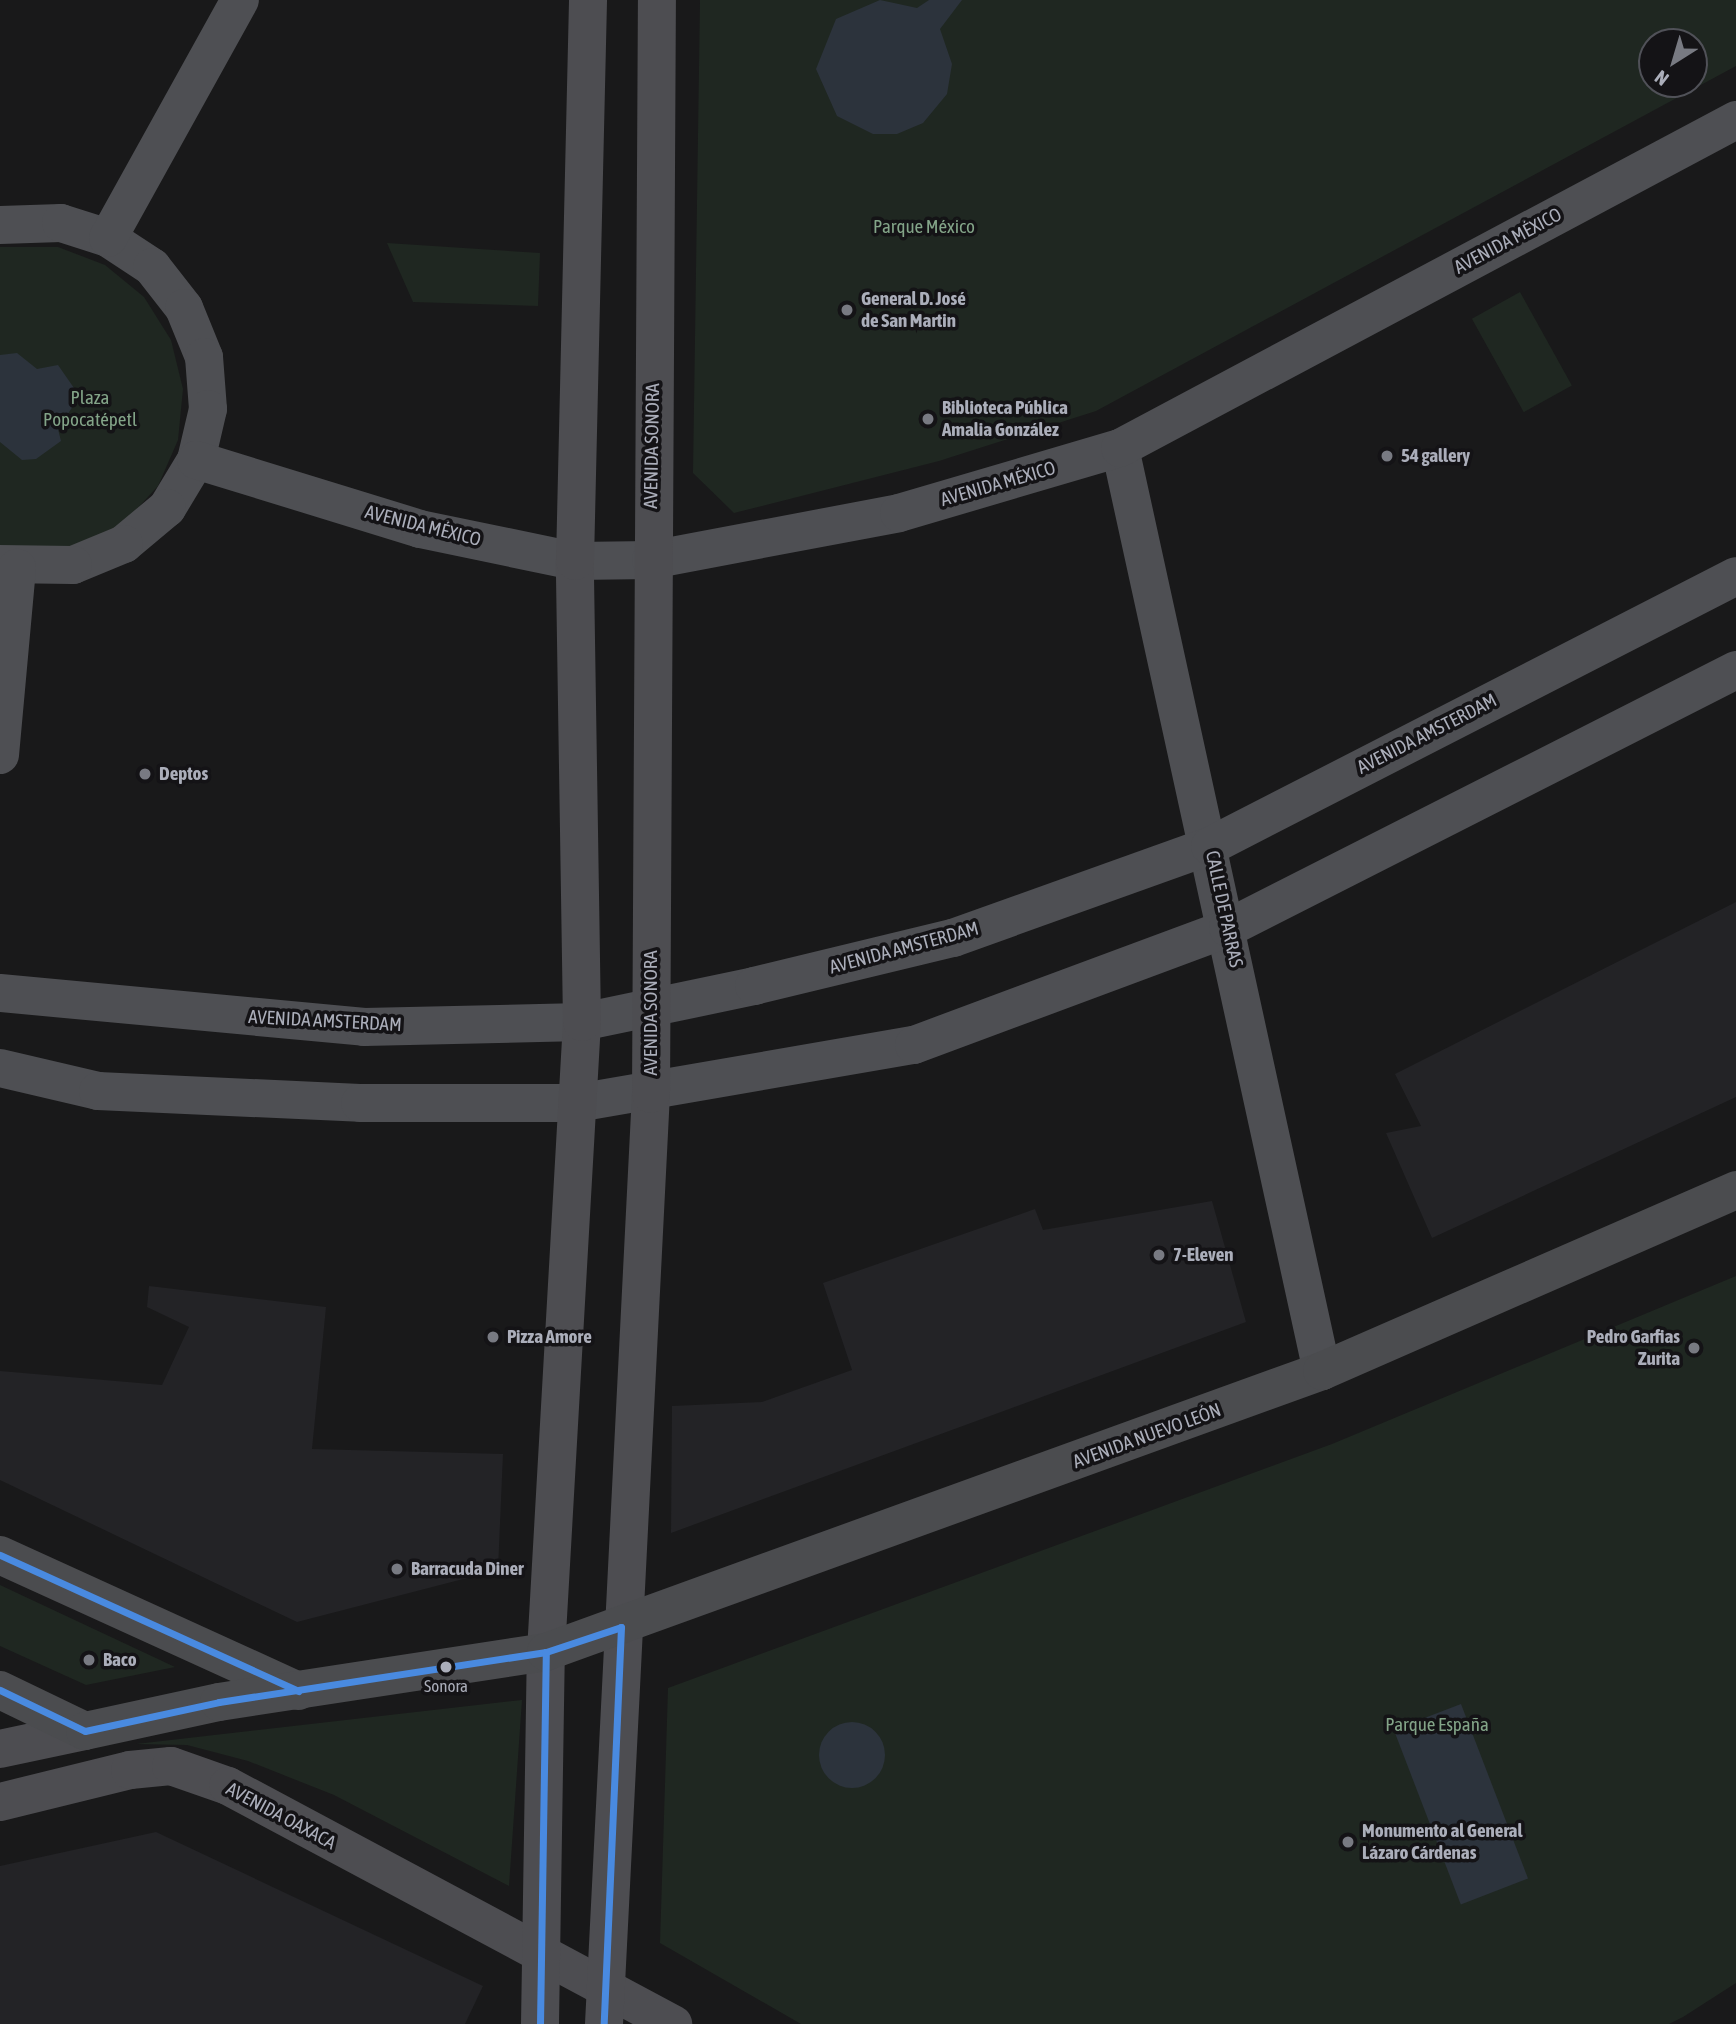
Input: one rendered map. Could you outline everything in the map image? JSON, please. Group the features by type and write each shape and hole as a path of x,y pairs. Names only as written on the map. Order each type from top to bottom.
{"main road":[{"path":"540,2024 546,1652 582,1022 575,561 588,0"},
{"name":"AVENIDA SONORA","path":"604,2008 621,1626 651,1094 651,560 657,0"},
{"name":"AVENIDA NUEVO LEÓN","path":"546,1652 1322,1371 1736,1190"},
{"path":"0,1555 298,1691"},
{"path":"0,1749 298,1691 546,1652"},
{"path":"0,1690 85,1731"},
{"name":"AVENIDA OAXACA","path":"0,1802 130,1770 171,1766 228,1786 540,1957 604,2008 673,2024"}],"street":[{"path":"108,238 240,0"},
{"name":"AVENIDA MÉXICO","path":"196,460 420,529 575,561 651,560 900,513 1120,448 1736,120"},
{"path":"0,225 61,223 108,238 152,267 184,308 204,357 208,409 196,460 167,508 124,544 73,565 9,566 0,754"},
{"name":"CALLE DE PARRAS","path":"1120,448 1228,928 1322,1371"},
{"name":"AVENIDA AMSTERDAM","path":"0,993 364,1027 582,1022 953,938 1210,846 1736,576"},
{"path":"0,1068 98,1091 360,1103 577,1103 651,1094 914,1045 1228,928 1736,670"}],"shaded area":[{"path":"880,0 917,8 929,0 962,0 940,29 952,64 947,94 923,123 897,134 873,134 837,116 816,69 836,19"},
{"name":"Plaza Popocatépetl","path":"17,353 37,369 58,365 74,388 75,403 58,429 61,441 36,459 22,460 0,442 0,355"},
{"path":"1736,902 1736,1097 1432,1238 1386,1133 1421,1126 1395,1074"},
{"path":"1212,1201 1246,1322 671,1533 672,1406 762,1402 852,1370 823,1283 1035,1209 1043,1230"},
{"path":"149,1286 326,1307 312,1449 503,1454 498,1570 297,1622 0,1480 0,1371 162,1385 189,1327 147,1307"},
{"path":"1461,1704 1528,1879 1461,1904 1394,1730"},
{"path":"846,1722 858,1722 870,1727 880,1737 885,1755 883,1768 870,1783 858,1788 846,1788 834,1783 824,1773 819,1761 819,1749 824,1737 834,1727"},
{"path":"156,1832 483,1986 465,2024 0,2024 0,1866"}],"green space":[{"name":"Parque México","path":"700,0 1736,0 1736,66 1708,81 1708,28 1638,28 1638,98 1677,98 1096,411 939,461 734,513 693,473"},
{"path":"387,243 540,253 538,306 413,302"},
{"name":"Plaza Popocatépetl","path":"0,247 58,247 105,265 144,297 171,340 183,389 178,440 158,486 124,523 79,547 0,551"},
{"path":"1520,292 1572,386 1524,412 1472,319"},
{"name":"Parque España","path":"1736,1276 1736,1983 1683,2017 1669,2024 801,2024 660,1943 668,1688 1332,1444"},
{"path":"0,1585 175,1667 86,1685 0,1646"},
{"path":"522,1700 509,1886 334,1795 248,1761 187,1745 136,1744"}],"transit line":[{"path":"0,1555 298,1691"},
{"path":"0,1690 85,1731 219,1702 546,1652 621,1627 604,2024"},
{"path":"540,2024 546,1652"}],"place":[{"name":"General D. José de San Martin","path":"847,310"},
{"name":"Biblioteca Pública Amalia González","path":"928,419"},
{"name":"54 gallery","path":"1387,456"},
{"name":"Deptos","path":"145,774"},
{"name":"7-Eleven","path":"1159,1255"},
{"name":"Pizza Amore","path":"493,1337"},
{"name":"Pedro Garfias Zurita","path":"1694,1348"},
{"name":"Barracuda Diner","path":"397,1569"},
{"name":"Baco","path":"89,1660"},
{"name":"Sonora","path":"446,1667"},
{"name":"Monumento al General Lázaro Cárdenas","path":"1348,1842"}]}
